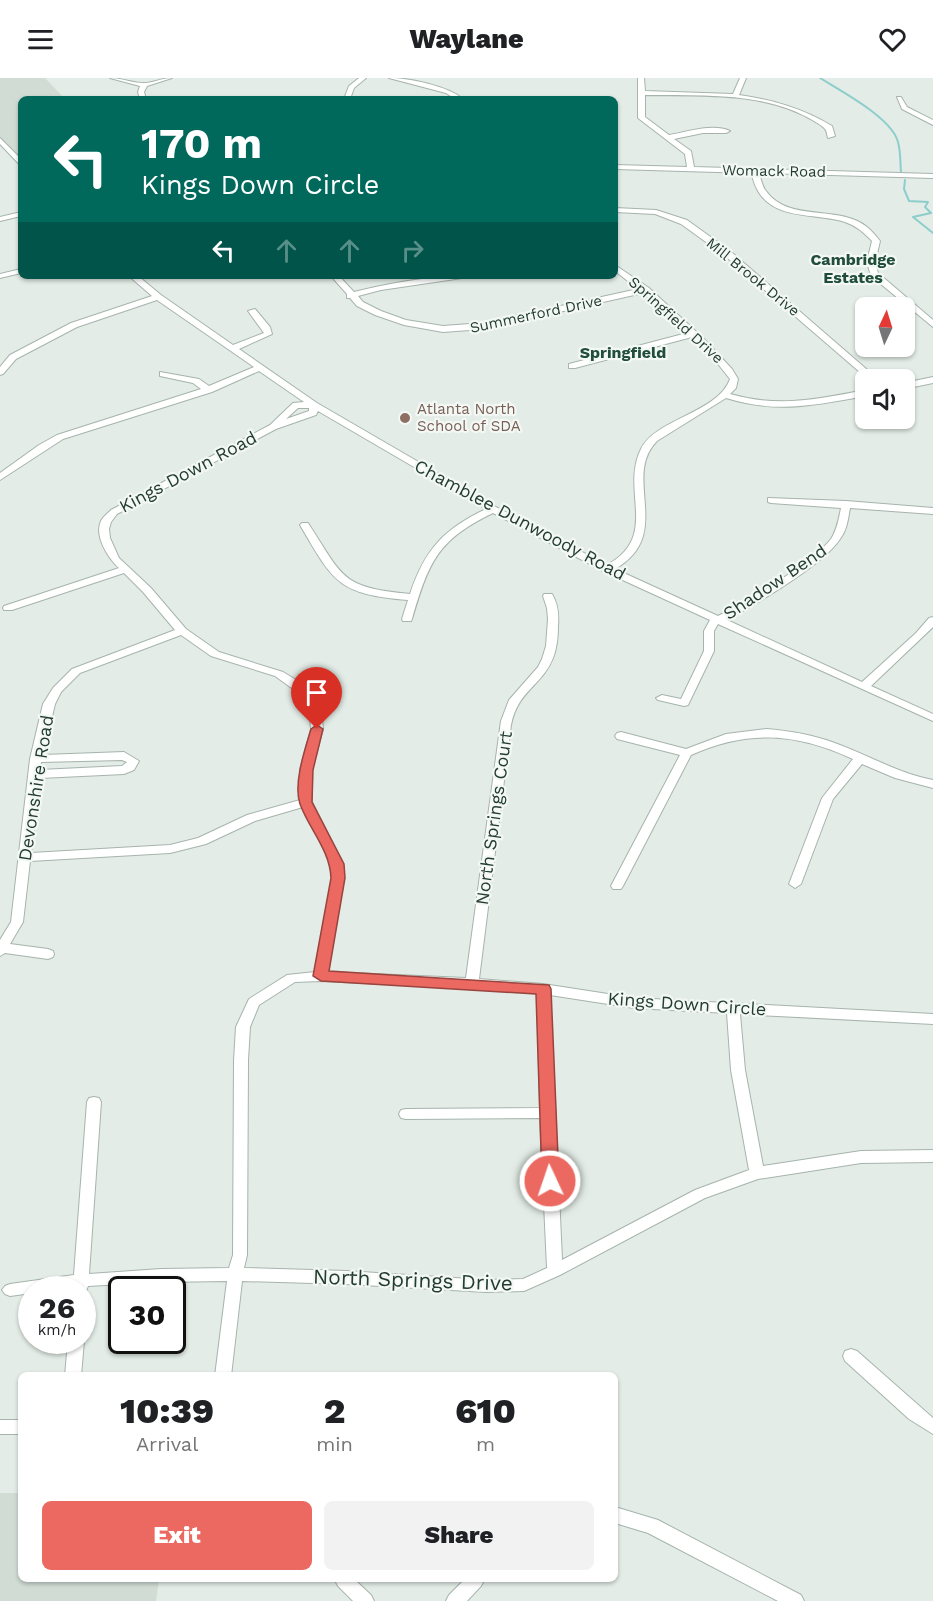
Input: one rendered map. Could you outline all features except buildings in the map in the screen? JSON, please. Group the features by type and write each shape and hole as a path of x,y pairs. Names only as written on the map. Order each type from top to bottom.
{"street":[{"path":"113,78 144,85 169,78"},
{"path":"348,96 351,87 363,78"},
{"path":"392,78 448,92 455,96"},
{"path":"641,78 642,118 688,153 691,169"},
{"path":"735,97 743,78"},
{"path":"142,96 141,89 144,85"},
{"path":"641,93 735,97 769,102 804,113 829,128 831,136"},
{"path":"899,98 904,108 933,123"},
{"path":"668,138 703,131 726,131"},
{"path":"0,140 18,160"},
{"path":"0,150 18,150"},
{"name":"Womack Road","path":"618,167 933,176"},
{"path":"754,171 760,192 773,203 795,212 852,222 868,230 876,241 871,262 874,274 931,320"},
{"name":"Mill Brook Drive","path":"618,210 657,212 684,222 727,253 862,369"},
{"path":"0,219 18,215"},
{"name":"Springfield Drive","path":"618,269 646,290 731,370 734,379 732,387 724,395"},
{"path":"0,276 18,272"},
{"name":"Chamblee Dunwoody Road","path":"137,279 231,349 314,405 493,509 607,569 933,718"},
{"name":"Summerford Drive","path":"337,279 350,296 378,313 404,322 444,329 462,329 646,290"},
{"path":"350,296 381,288 442,279"},
{"path":"0,372 4,361 74,325 158,297"},
{"path":"231,349 268,334 268,330 252,311"},
{"path":"572,366 692,334"},
{"path":"0,477 60,437 209,390 259,368"},
{"path":"163,374 196,381 209,390"},
{"path":"915,384 932,382"},
{"path":"607,569 617,565 633,549 639,537 640,471 645,448 658,435 692,418 724,395 747,403 777,407 855,395"},
{"name":"Kings Down Road","path":"314,405 313,413 273,426 114,512 106,522 105,538 115,559 127,569 182,630 215,654 279,674 297,684 309,696 315,707 317,729 306,770 306,802 338,864 338,878 321,976"},
{"path":"771,500 933,511"},
{"name":"Shadow Bend","path":"662,698 684,703 709,651 709,631 714,622 794,572 835,540 846,504"},
{"path":"407,620 431,551 453,529 493,509"},
{"path":"305,525 342,579 354,587 367,591 414,597"},
{"path":"8,608 127,569"},
{"name":"North Springs Court","path":"472,983 502,749 509,711 524,690 541,673 550,658 553,642 553,605 548,596"},
{"path":"862,687 920,635 933,620"},
{"name":"Devonshire Road","path":"1,949 17,922 36,759 49,704 57,690 76,671 182,630"},
{"path":"617,886 687,753 707,742 739,734 766,732 820,742 911,780 933,784"},
{"path":"621,736 687,753"},
{"path":"34,774 124,770 130,767 133,760 124,756 36,759"},
{"path":"795,885 828,798 860,759"},
{"path":"24,857 170,849 202,841 251,818 306,802"},
{"path":"1,949 48,954"},
{"name":"Kings Down Circle","path":"223,1372 235,1273 240,1256 243,1027 254,1002 292,978 321,976 472,983 543,989 634,1003 933,1019"},
{"path":"543,989 555,1271"},
{"path":"733,1008 738,1070 757,1173"},
{"path":"82,1276 94,1102"},
{"path":"406,1114 547,1113"},
{"name":"North Springs Drive","path":"96,1283 174,1274 235,1273 486,1286 524,1285 555,1271 700,1194 757,1173 861,1157 933,1156"},
{"name":"North Springs Drive","path":"10,1290 18,1288"},
{"path":"73,1372 75,1354"},
{"path":"851,1356 915,1414 933,1427"},
{"path":"0,1427 18,1427"},
{"path":"618,1516 652,1526 795,1601"},
{"path":"346,1582 365,1601"},
{"path":"454,1601 473,1582"}],"shaded area":[{"path":"0,78 45,78 62,96 18,96 18,164 0,143"},
{"path":"0,1493 18,1493 18,1582 159,1582 156,1601 0,1601"}],"waterway":[{"path":"820,78 863,105 892,130 899,147 901,172"},
{"path":"905,180 904,189 909,201 928,202 925,207 931,213 913,217 933,233"}],"place":[{"name":"Atlanta North School of SDA","path":"405,418"}],"district":[{"name":"Cambridge Estates","path":"853,268"},
{"name":"Springfield","path":"623,352"}],"route":[{"path":"317,729 306,770 306,802 338,864 338,878 321,976 472,983 543,989 550,1181"}]}
